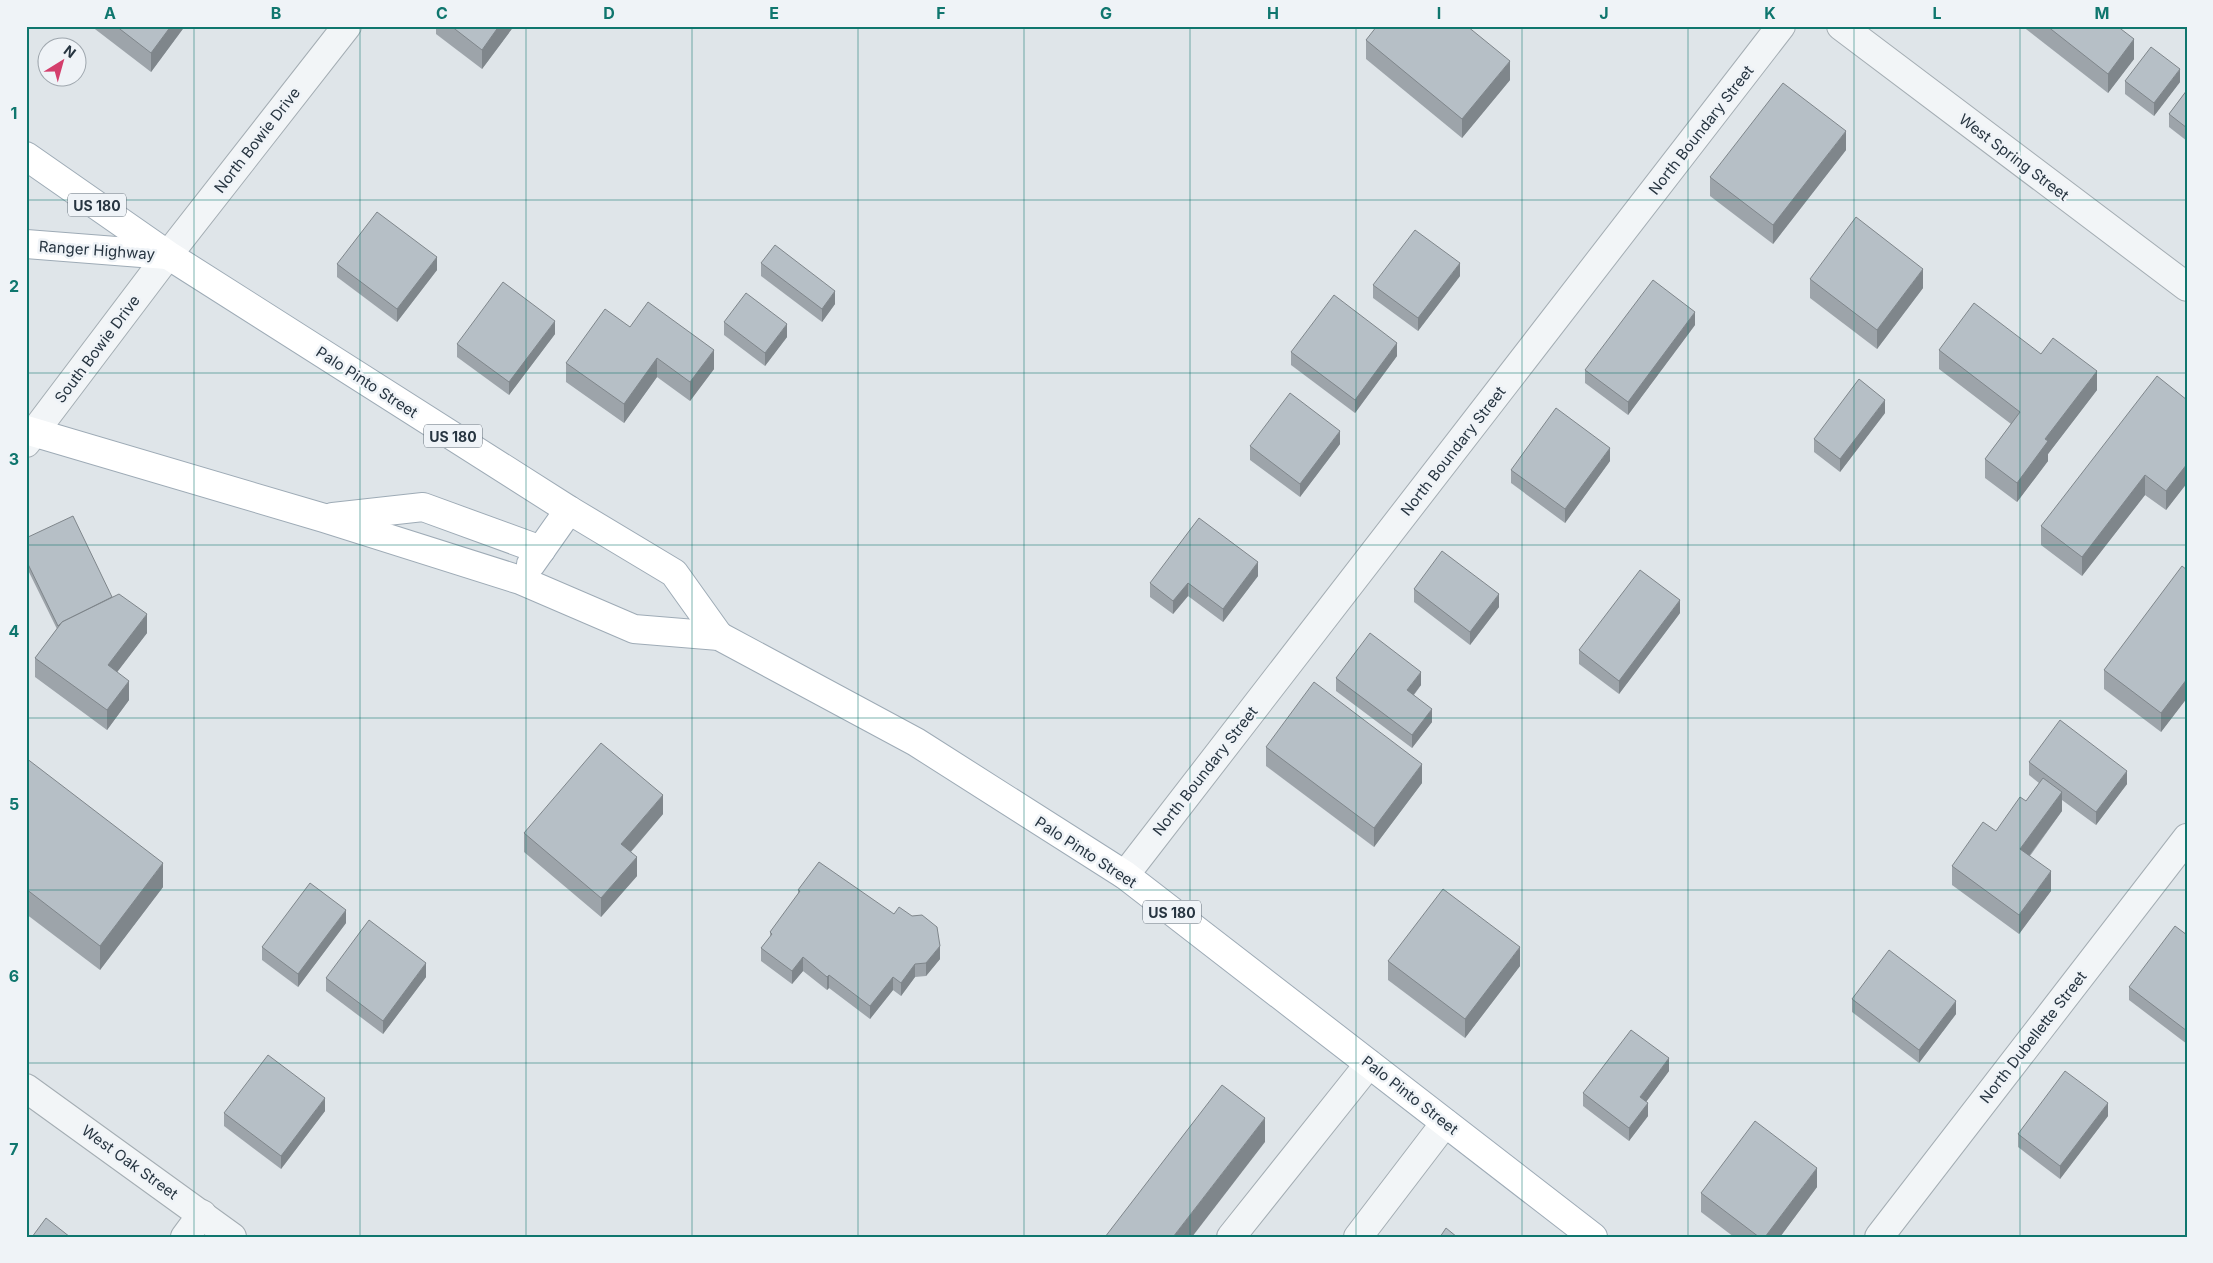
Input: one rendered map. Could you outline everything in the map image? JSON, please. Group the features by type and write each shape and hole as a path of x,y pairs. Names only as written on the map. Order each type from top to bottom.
{"main road":[{"name":"Palo Pinto Street","path":"26,156 168,255 569,510 674,573 719,636"},
{"name":"Ranger Highway","path":"26,244 168,255"},
{"name":"Palo Pinto Street","path":"28,432 324,518 520,580 634,629 719,636 916,742 1125,875 1593,1237"},
{"path":"324,518 423,507 541,550"},
{"path":"520,580 569,510"}],"street":[{"name":"North Bowie Drive","path":"168,255 347,26"},
{"name":"North Boundary Street","path":"1125,875 1781,26"},
{"name":"West Spring Street","path":"1841,26 2187,287"},
{"name":"South Bowie Drive","path":"28,432 168,255"},
{"name":"North Dubellette Street","path":"1879,1237 2187,838"},
{"path":"1231,1237 1369,1064"},
{"name":"West Oak Street","path":"26,1088 232,1237"},
{"path":"1358,1237 1445,1123"},
{"path":"185,1237 202,1214"}],"building":[{"path":"116,26 171,26 151,53"},
{"path":"451,26 499,26 482,50"},
{"path":"1377,26 1467,26 1510,61 1462,119 1366,40"},
{"path":"2047,26 2117,26 2134,39 2108,74"},
{"path":"2151,47 2180,69 2154,103 2125,81"},
{"path":"1783,83 1846,131 1773,225 1710,177"},
{"path":"2187,90 2187,128 2169,114"},
{"path":"377,212 437,257 397,309 337,264"},
{"path":"1856,217 1923,269 1877,330 1810,279"},
{"path":"1415,230 1460,263 1418,318 1373,285"},
{"path":"775,245 835,291 822,309 761,263"},
{"path":"1653,280 1695,312 1628,402 1585,370"},
{"path":"503,282 555,321 509,382 457,344"},
{"path":"746,293 787,324 765,353 724,322"},
{"path":"1334,295 1397,343 1355,400 1291,352"},
{"path":"648,302 714,350 690,382 657,358 624,404 566,363 605,309 630,327"},
{"path":"1974,303 2041,354 2053,338 2097,371 2045,439 2048,441 2017,483 1985,459 2020,412 1939,350"},
{"path":"2157,376 2187,400 2187,464 2166,491 2145,475 2082,557 2041,526"},
{"path":"1859,379 1885,400 1840,459 1814,439"},
{"path":"1290,393 1340,431 1300,484 1250,446"},
{"path":"1556,408 1610,448 1565,509 1511,470"},
{"path":"73,516 112,597 62,622 58,626 26,560 26,538"},
{"path":"1199,518 1258,562 1223,609 1188,583 1173,601 1150,583"},
{"path":"1442,551 1499,594 1470,632 1414,589"},
{"path":"2182,566 2187,570 2187,679 2161,713 2104,670"},
{"path":"1640,570 1680,600 1619,681 1579,650"},
{"path":"119,594 147,614 108,665 129,681 107,710 35,658 62,622"},
{"path":"1370,633 1421,672 1407,690 1432,709 1412,735 1336,678"},
{"path":"1314,682 1422,764 1374,828 1266,747"},
{"path":"2060,720 2127,771 2096,812 2029,762"},
{"path":"601,743 663,795 621,844 637,857 601,898 524,833"},
{"path":"26,758 163,863 100,946 26,889"},
{"path":"2043,778 2062,792 2020,849 2051,871 2019,915 1952,866 1983,822 1996,831 2020,797 2026,801"},
{"path":"819,862 894,914 899,907 912,916 922,915 937,927 940,946 926,963 915,964 901,983 893,977 870,1006 829,975 827,977 803,957 792,971 761,948 772,934 770,932 800,891 798,890"},
{"path":"310,883 346,910 298,974 262,947"},
{"path":"1443,889 1520,947 1465,1019 1388,961"},
{"path":"369,920 426,963 383,1021 326,978"},
{"path":"2175,926 2187,935 2187,1031 2129,987"},
{"path":"1889,950 1956,1001 1919,1050 1852,999"},
{"path":"1631,1030 1669,1058 1640,1097 1648,1103 1629,1128 1583,1093"},
{"path":"268,1055 325,1098 281,1156 224,1113"},
{"path":"2065,1071 2108,1103 2060,1166 2018,1134"},
{"path":"1222,1085 1265,1118 1173,1237 1105,1237"},
{"path":"1755,1121 1817,1168 1765,1237 1759,1237 1701,1193"},
{"path":"46,1218 70,1237 32,1237"},
{"path":"1446,1228 1457,1237 1440,1237"}]}
